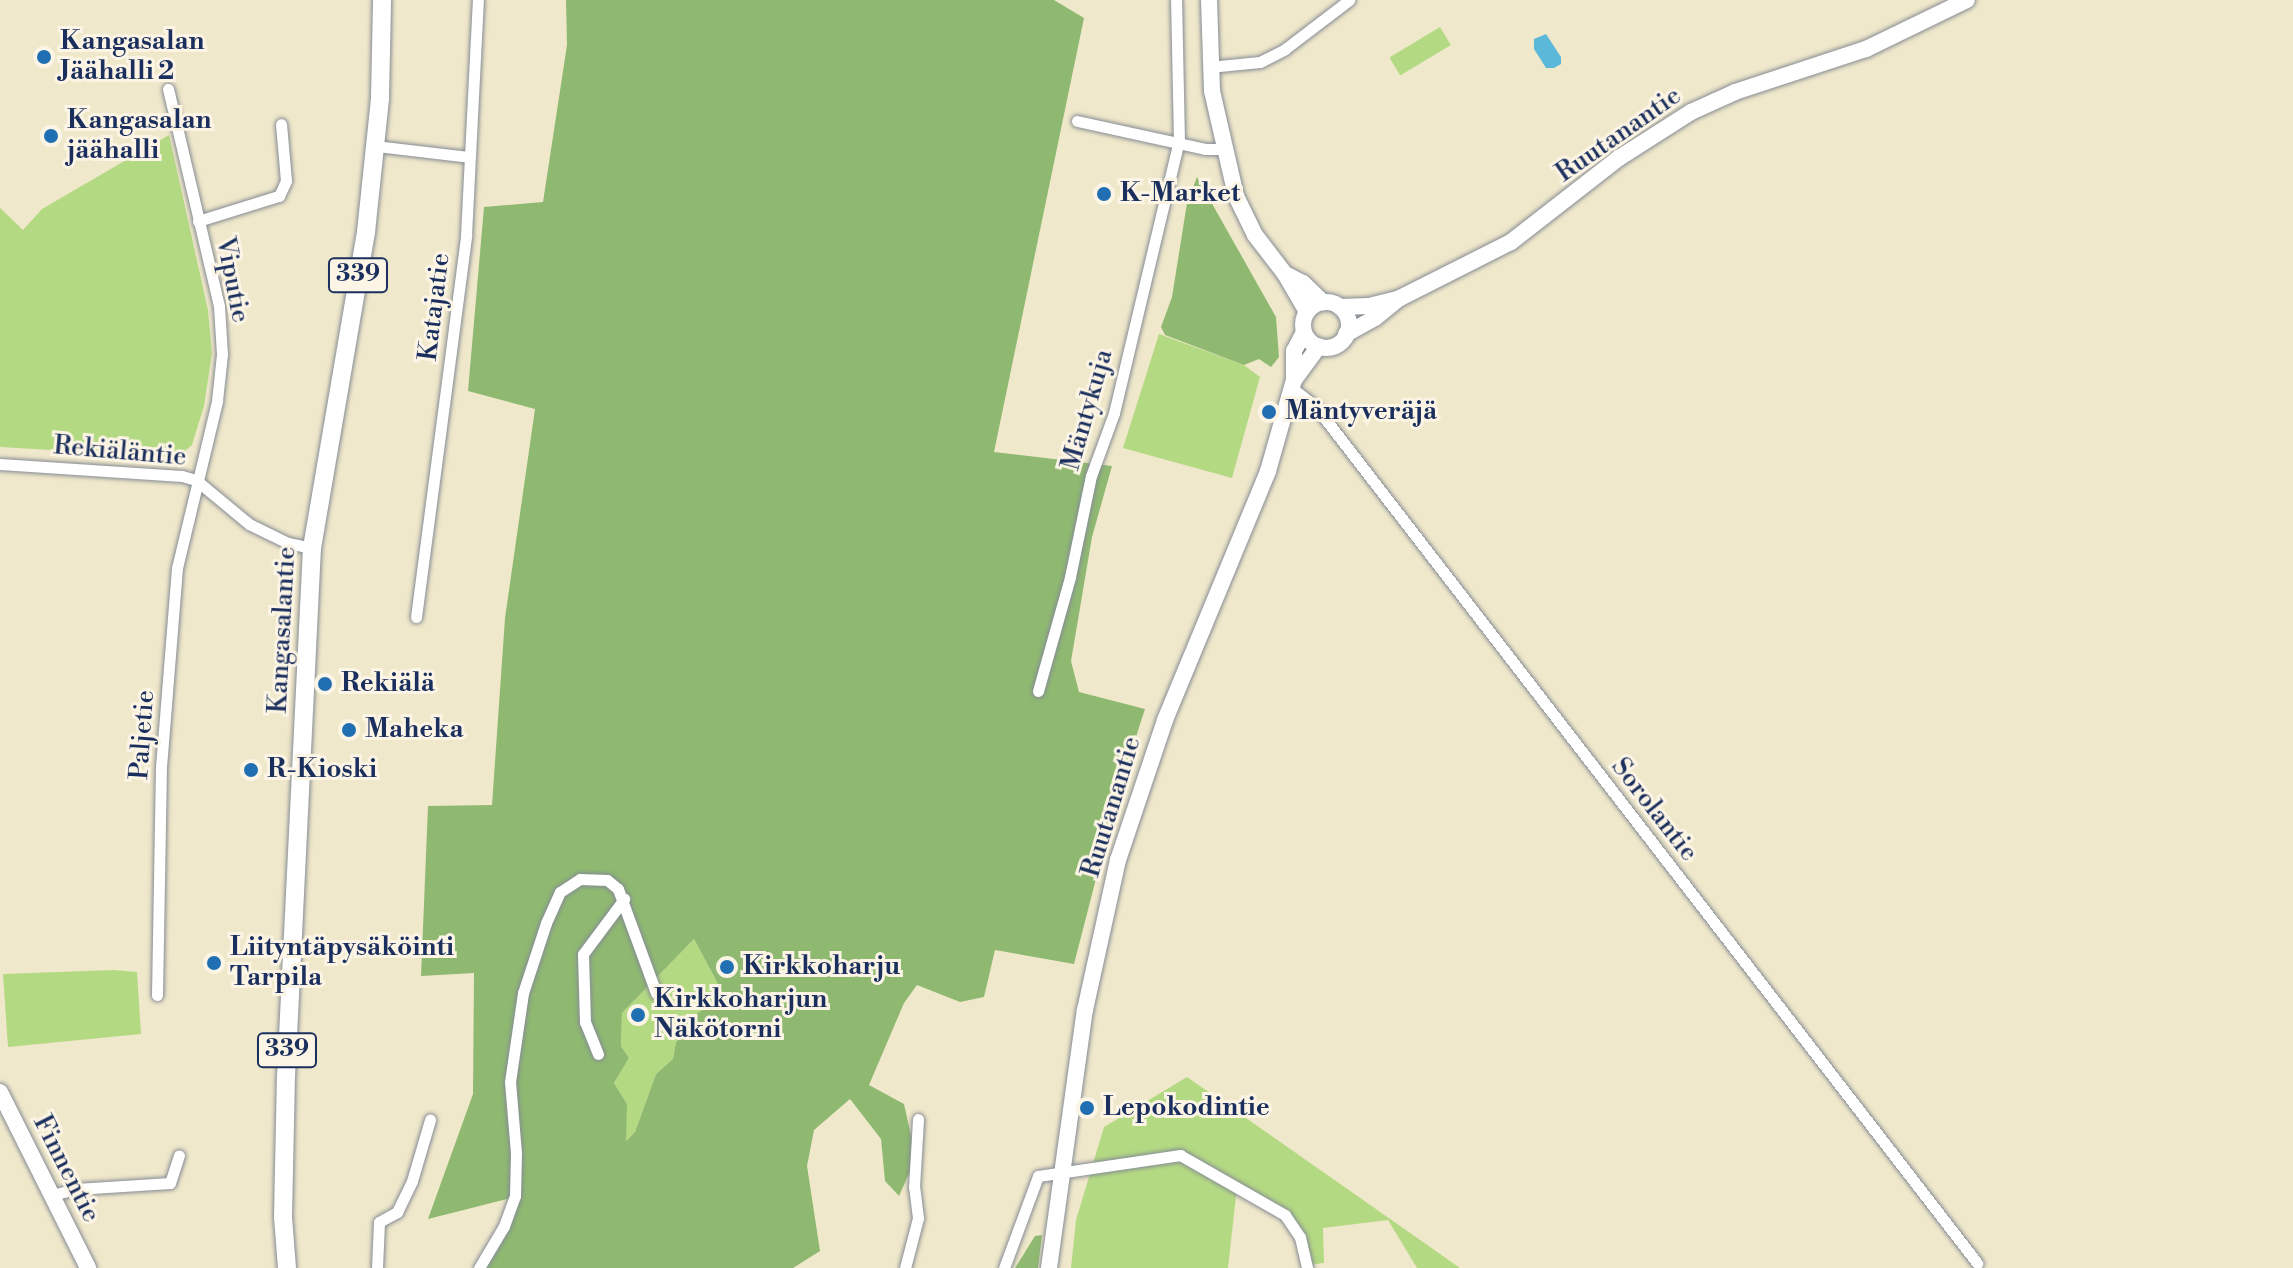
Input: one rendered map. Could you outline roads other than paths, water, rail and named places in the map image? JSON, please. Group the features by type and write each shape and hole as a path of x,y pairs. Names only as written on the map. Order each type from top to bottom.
{"main road":[{"name":"Kangasalantie","path":"287,1268 283,1217 285,1093 312,548 366,232 376,146 382,0"},
{"path":"1209,0 1209,67 1236,196 1255,235 1285,274 1307,312 1304,332 1319,346 1338,344 1346,334 1347,317 1340,307 1323,302 1303,283 1285,274"},
{"name":"Ruutanantie","path":"1346,334 1375,318 1400,298 1511,242 1619,158 1691,112 1735,92 1866,49 1967,0"},
{"name":"Ruutanantie","path":"1340,307 1369,306 1400,298"},
{"path":"1307,312 1323,302"},
{"name":"Ruutanantie","path":"1293,384 1291,370 1294,351 1304,332"},
{"name":"Ruutanantie","path":"1049,1268 1085,1010 1118,860 1165,720 1268,471 1293,384 1319,346"},
{"name":"Finnentie","path":"0,1092 88,1268"}],"street":[{"name":"Katajatie","path":"416,617 454,344 478,0"},
{"name":"Mäntykuja","path":"1038,691 1070,577 1091,476 1114,413 1179,141 1176,0"},
{"path":"1209,67 1260,62 1285,49 1349,0"},
{"name":"Viputie","path":"168,89 219,306 222,354 217,401 196,480"},
{"path":"1077,121 1205,149 1224,149"},
{"path":"198,221 279,196 286,181 281,124"},
{"path":"376,146 469,157"},
{"name":"Sorolantie","path":"1293,384 1316,407 1977,1263"},
{"name":"Rekiäläntie","path":"0,464 182,476 196,480 249,524 288,543 312,548"},
{"name":"Paljetie","path":"157,995 161,767 177,568 196,480"},
{"path":"479,1268 504,1226 515,1196 516,1153 510,1082 523,993 546,923 560,892 580,879 607,880 624,899 656,993"},
{"path":"598,1054 585,1022 583,954 624,899"},
{"path":"905,1268 918,1218 914,1187 918,1119"},
{"path":"377,1268 379,1222 397,1212 412,1181 430,1120"},
{"path":"52,1195 76,1189 170,1183 179,1155"},
{"path":"1004,1268 1038,1176 1180,1155 1194,1160 1285,1215 1300,1237 1307,1268"}],"water":[{"path":"1546,34 1561,57 1561,64 1554,68 1546,68 1534,49 1534,39"}],"place":[{"name":"Kangasalan Jäähalli 2","path":"44,57"},
{"name":"Kangasalan jäähalli","path":"51,136"},
{"name":"K-Market","path":"1104,194"},
{"name":"Mäntyveräjä","path":"1269,412"},
{"name":"Rekiälä","path":"325,684"},
{"name":"Maheka","path":"349,730"},
{"name":"R-Kioski","path":"251,770"},
{"name":"Liityntäpysäköinti Tarpila","path":"214,963"},
{"name":"Kirkkoharju","path":"727,967"},
{"name":"Kirkkoharjun Näkötorni","path":"638,1015"},
{"name":"Lepokodintie","path":"1087,1108"}]}
